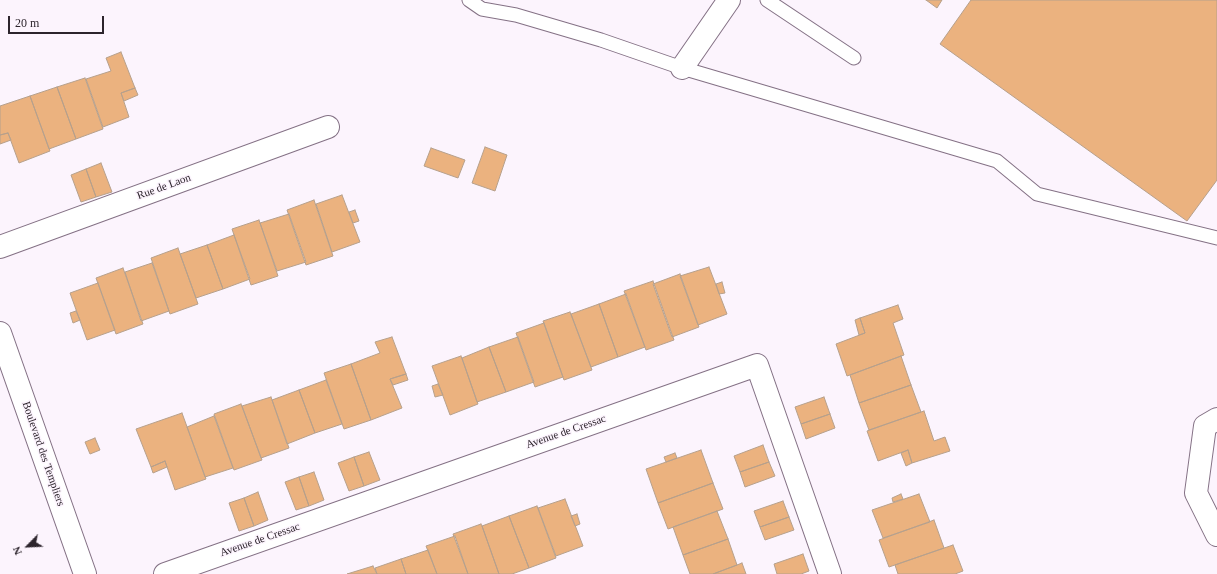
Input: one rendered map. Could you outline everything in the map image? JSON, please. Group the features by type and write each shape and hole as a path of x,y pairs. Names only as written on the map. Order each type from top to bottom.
{"street":[{"path":"682,68 729,0"},
{"name":"Rue de Laon","path":"0,247 328,127"},
{"name":"Boulevard des Templiers","path":"0,333 85,574"},
{"name":"Avenue de Cressac","path":"165,574 757,365 830,574"},
{"path":"1217,419 1205,426 1196,493 1217,535"}],"lane":[{"path":"469,0 482,9 516,15 601,40 682,68 997,161 1037,194 1217,238"},
{"path":"767,0 854,58"}],"building":[{"path":"926,0 942,0 937,8"},
{"path":"971,0 1217,0 1217,180 1187,221 940,44"},
{"path":"121,52 135,88 121,93 129,117 103,127 86,79 111,71 106,58"},
{"path":"85,78 103,129 76,139 57,87"},
{"path":"57,87 76,139 49,149 30,96"},
{"path":"135,88 138,95 124,101 121,93"},
{"path":"30,96 50,151 19,163 8,133 0,135 0,106"},
{"path":"8,133 11,140 0,144 0,135"},
{"path":"485,147 507,155 495,191 472,183"},
{"path":"431,148 465,160 458,178 424,166"},
{"path":"101,163 112,192 96,197 86,169"},
{"path":"86,169 96,197 81,202 71,175"},
{"path":"342,195 360,242 332,252 316,204"},
{"path":"314,200 333,256 306,265 287,210"},
{"path":"355,210 359,221 353,223 349,212"},
{"path":"289,214 306,262 277,271 260,223"},
{"path":"259,220 278,276 251,285 232,229"},
{"path":"234,235 250,279 223,289 207,245"},
{"path":"207,245 223,289 196,298 180,254"},
{"path":"178,248 198,304 170,314 151,258"},
{"path":"152,263 169,311 141,321 125,272"},
{"path":"709,267 727,314 698,325 680,276"},
{"path":"123,268 143,324 116,334 96,278"},
{"path":"680,274 699,327 672,337 653,284"},
{"path":"653,281 674,340 646,350 624,291"},
{"path":"722,282 725,293 719,294 716,284"},
{"path":"98,283 115,330 87,340 70,293"},
{"path":"626,294 645,347 618,357 599,304"},
{"path":"599,304 618,357 591,367 571,314"},
{"path":"898,305 903,319 893,323 904,355 847,376 836,344 865,333 860,318"},
{"path":"76,311 80,320 73,323 70,313"},
{"path":"570,312 592,370 564,380 543,321"},
{"path":"860,318 865,333 859,335 855,320"},
{"path":"544,323 563,377 535,387 516,333"},
{"path":"392,337 406,374 390,379 402,408 371,420 351,364 380,353 375,342"},
{"path":"518,337 534,382 506,392 489,347"},
{"path":"489,347 506,392 477,402 462,358"},
{"path":"461,356 478,404 450,415 432,366"},
{"path":"901,356 911,385 859,403 850,375"},
{"path":"351,364 371,420 344,429 324,373"},
{"path":"406,374 408,380 393,385 390,379"},
{"path":"326,380 342,424 315,433 299,390"},
{"path":"438,384 443,395 435,397 432,386"},
{"path":"911,385 921,412 869,430 859,403"},
{"path":"299,390 315,433 287,444 272,400"},
{"path":"271,397 289,448 261,458 242,406"},
{"path":"824,397 830,414 801,424 795,407"},
{"path":"241,404 262,460 234,470 214,414"},
{"path":"924,411 934,441 945,437 950,451 912,463 908,450 878,461 867,431"},
{"path":"182,413 206,479 175,490 165,461 151,467 136,429"},
{"path":"830,414 835,428 806,439 801,424"},
{"path":"214,416 233,468 205,477 187,427"},
{"path":"95,438 100,450 90,454 85,442"},
{"path":"763,445 769,462 740,472 734,456"},
{"path":"701,450 713,483 658,503 646,469"},
{"path":"908,450 912,463 906,466 901,453"},
{"path":"369,452 380,480 364,486 354,457"},
{"path":"675,453 677,458 666,462 664,457"},
{"path":"354,457 364,486 349,491 338,463"},
{"path":"165,461 167,467 153,473 151,467"},
{"path":"769,462 775,476 745,487 740,472"},
{"path":"314,472 324,500 309,506 299,477"},
{"path":"299,477 309,506 296,510 285,482"},
{"path":"713,483 723,509 668,529 658,503"},
{"path":"258,492 268,520 254,526 244,498"},
{"path":"901,494 903,499 893,502 892,498"},
{"path":"919,494 930,522 883,538 872,510"},
{"path":"244,498 254,526 239,531 229,503"},
{"path":"565,499 583,546 556,556 538,508"},
{"path":"783,501 789,517 760,527 754,511"},
{"path":"537,506 556,558 529,568 509,516"},
{"path":"717,511 728,539 683,555 673,527"},
{"path":"577,514 580,524 575,526 571,516"},
{"path":"509,516 529,568 512,574 499,574 482,526"},
{"path":"789,517 794,530 765,540 760,527"},
{"path":"934,520 944,548 889,567 879,540"},
{"path":"481,524 499,574 468,574 453,534"},
{"path":"455,536 468,574 437,574 426,546"},
{"path":"728,539 737,565 713,574 690,574 683,555"},
{"path":"953,545 963,571 955,574 898,574 895,565"},
{"path":"428,550 437,574 406,574 401,559"},
{"path":"803,554 809,571 801,574 777,574 774,564"},
{"path":"401,559 406,574 377,574 375,568"},
{"path":"742,563 746,574 713,574 737,565"},
{"path":"373,566 377,574 347,574"}]}
